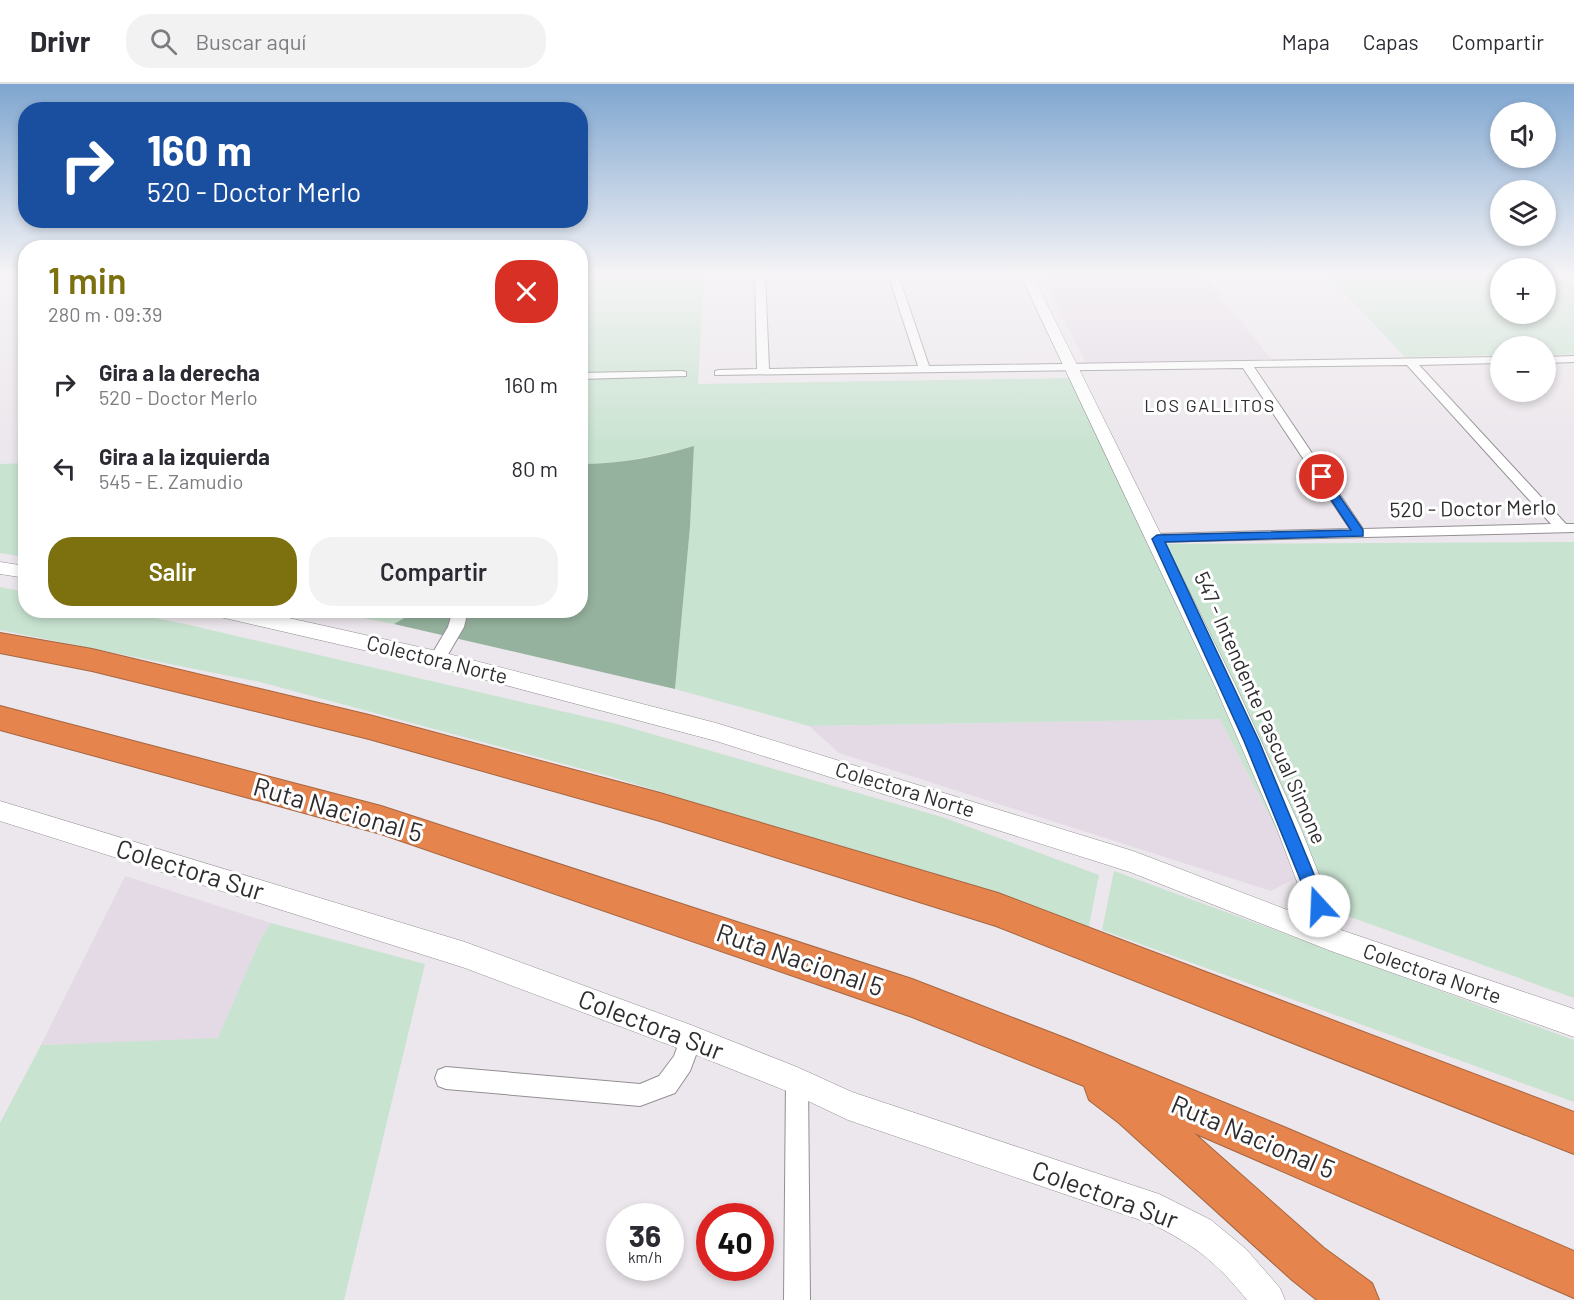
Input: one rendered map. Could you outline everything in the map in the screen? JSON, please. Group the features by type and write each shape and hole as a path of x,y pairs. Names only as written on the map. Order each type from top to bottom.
{"highway":[{"path":"0,643 92,660 369,727 660,807 998,910 1574,1133"},
{"name":"Ruta Nacional 5","path":"0,718 381,820 912,998 1070,1060 1284,1149 1574,1275"},
{"path":"1070,1060 1134,1108 1308,1264 1355,1300"}],"street":[{"path":"762,331 763,372"},
{"path":"912,331 925,370"},
{"name":"547 - Intendente Pascual Simone","path":"1054,331 1157,539 1251,741 1314,890 1330,939"},
{"path":"1556,360 1574,359"},
{"path":"719,373 1490,360"},
{"path":"1410,362 1568,528"},
{"path":"1247,365 1359,533"},
{"path":"588,376 682,374"},
{"name":"520 - Doctor Merlo","path":"1157,539 1568,528"},
{"path":"0,568 18,571"},
{"name":"Colectora Norte","path":"255,618 437,659 716,732 1026,827 1133,862 1330,939 1574,1023"},
{"path":"437,659 456,627 459,618"},
{"name":"Colectora Sur","path":"0,812 465,956 691,1039 797,1081 848,1105 1159,1210 1200,1231 1234,1260 1268,1300"},
{"path":"446,1078 640,1095 667,1085 682,1063 691,1039"},
{"path":"797,1081 797,1300"}],"shaded area":[{"path":"1070,331 1248,331 1271,359 1086,363"},
{"path":"1220,719 1300,876 1271,891 839,753 809,726"},
{"path":"125,876 271,923 261,938 218,1039 41,1045"}],"green space":[{"path":"588,331 701,331 698,384 1071,378 1150,544 1574,542 1574,998 1334,911 1320,877 1300,876 1220,719 809,726 675,689 690,527 694,447 614,464 588,464"},
{"path":"1380,331 1574,331 1574,354 1556,355 1556,336 1490,336 1490,355 1405,357"},
{"path":"694,446 690,527 675,689 394,624 404,618 588,618 588,464 610,463"},
{"path":"18,463 18,556 0,553 0,464"},
{"path":"0,587 18,591 18,618 155,618 617,724 942,817 1099,875 1088,931 912,869 612,777 260,682 0,630"},
{"path":"363,618 404,618 394,624"},
{"path":"1114,871 1574,1040 1574,1102 1102,930"},
{"path":"271,923 425,964 344,1300 0,1300 0,1123 41,1045 218,1038 261,938"}],"district":[{"name":"LOS GALLITOS","path":"1210,406"}],"route":[{"path":"1319,906 1251,741 1157,539 1359,533 1322,477"}]}
